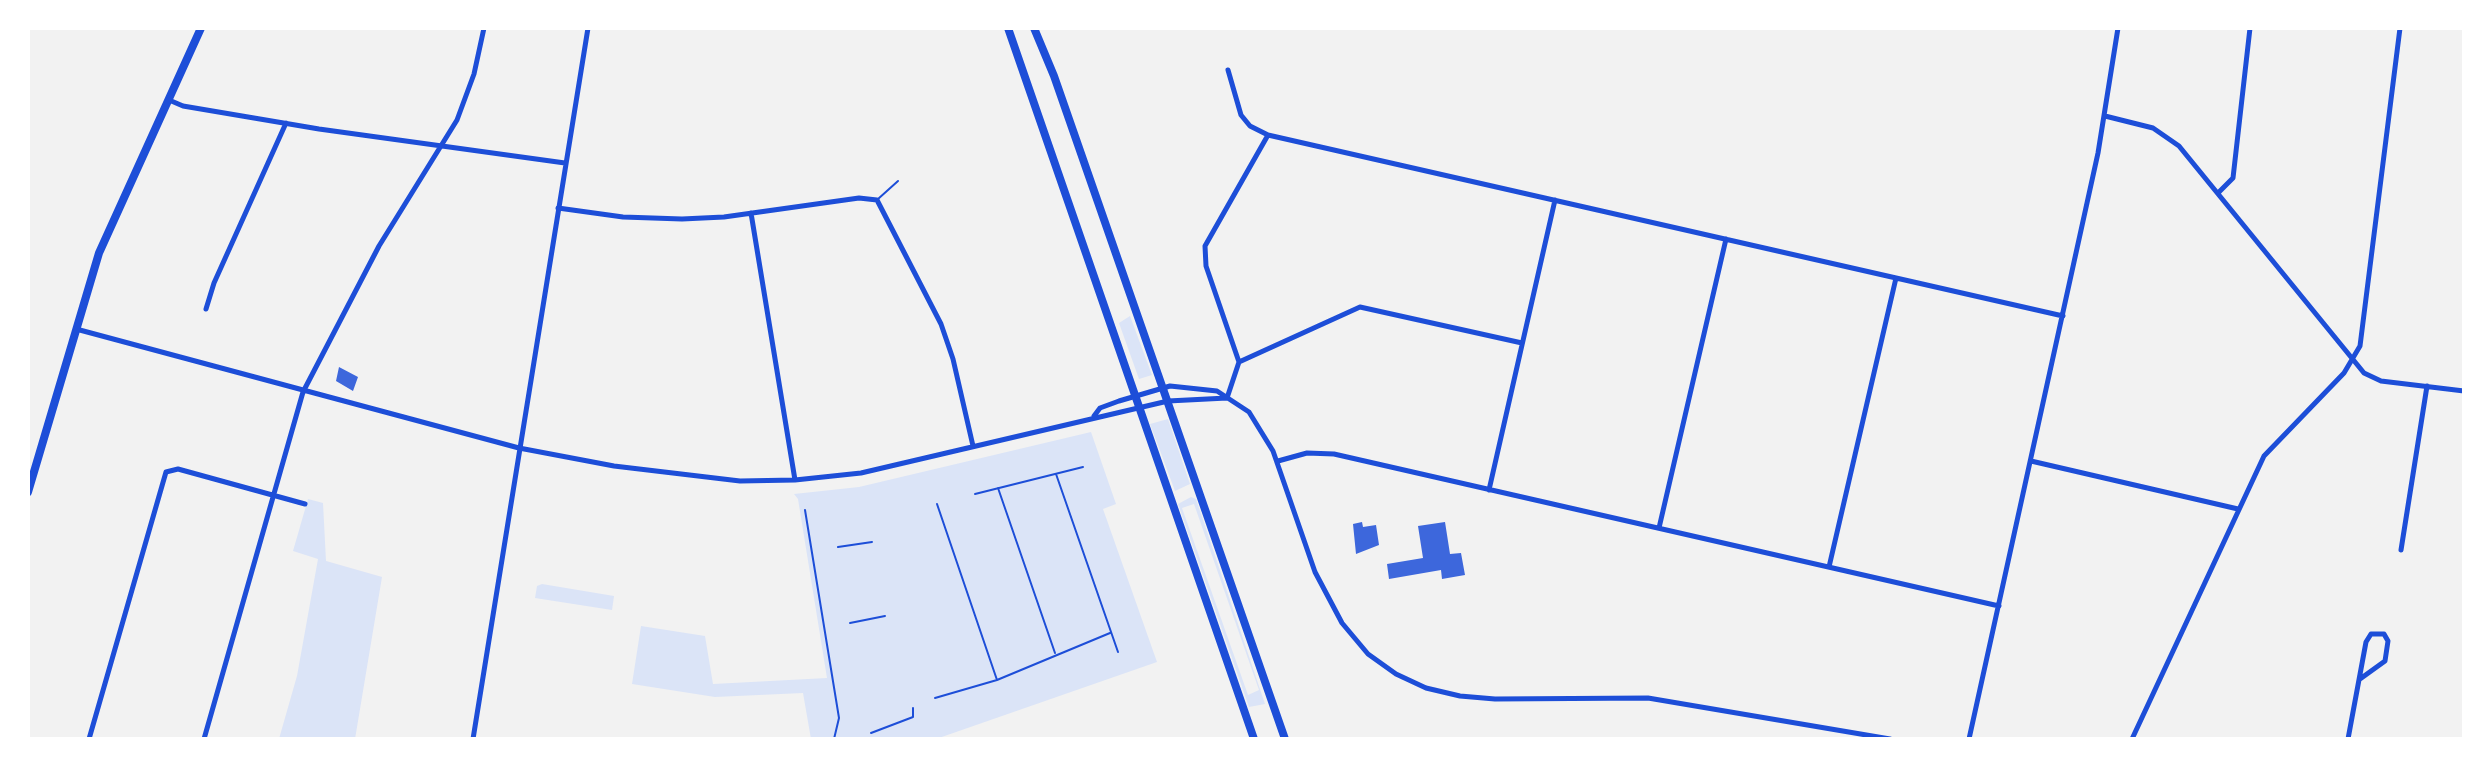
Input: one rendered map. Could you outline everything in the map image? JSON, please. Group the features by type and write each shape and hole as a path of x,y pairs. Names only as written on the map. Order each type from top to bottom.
{"main road":[{"path":"29,487 104,242 201,28"},
{"path":"1008,28 1254,739"},
{"path":"1034,28 1285,739"}],"street":[{"path":"204,739 303,392 379,246 443,147 474,74 484,28"},
{"path":"473,739 588,28"},
{"path":"1969,739 2105,116 2118,28"},
{"path":"2218,193 2233,178 2250,28"},
{"path":"2132,739 2264,456 2353,360 2360,346 2400,28"},
{"path":"1228,70 1241,115 1250,126 1268,135 2063,316"},
{"path":"168,99 183,106 286,123 566,163"},
{"path":"2105,116 2141,123 2163,133 2218,193 2364,373 2381,381 2464,391"},
{"path":"206,309 214,283 286,123"},
{"path":"1227,398 1239,362 1206,266 1205,252 1211,231 1268,135"},
{"path":"558,208 655,219 751,213 859,198 877,200 941,324 953,359 973,446"},
{"path":"1489,490 1555,200"},
{"path":"751,213 795,480"},
{"path":"1659,528 1726,239"},
{"path":"1829,567 1896,278"},
{"path":"1239,362 1360,307 1522,343"},
{"path":"75,329 519,448 701,478 795,480 861,473 1094,416 1104,418 1168,401 1227,398"},
{"path":"2401,550 2427,386"},
{"path":"1094,416 1100,408 1163,387 1209,388 1256,421 1278,461 1311,561 1342,623 1368,654 1396,674 1426,688 1460,696 1495,699 1648,698 1890,739"},
{"path":"1278,461 1307,453 1327,453 1999,606"},
{"path":"2031,461 2238,509"},
{"path":"89,739 166,472 178,469 305,504"},
{"path":"2348,739 2368,637 2375,633 2384,634 2388,641 2385,661 2360,679"}],"lane":[{"path":"877,200 898,181"}],"path":[{"path":"975,494 1083,467"},
{"path":"1056,474 1118,652"},
{"path":"998,488 1056,656"},
{"path":"937,504 997,680"},
{"path":"805,510 839,718 834,739"},
{"path":"838,547 872,542"},
{"path":"850,623 885,616"},
{"path":"935,698 997,680 1111,633"},
{"path":"871,733 913,717 913,708"}],"shaded area":[{"path":"1130,316 1152,375 1139,379 1119,323"},
{"path":"1168,419 1190,484 1175,491 1150,424"},
{"path":"1091,432 1116,504 1103,509 1157,662 936,739 811,739 803,693 715,697 632,684 641,626 705,636 713,684 827,678 798,499 794,494 859,487"},
{"path":"1191,497 1196,499 1265,704 1249,707 1178,504","holes":["1194,504 1259,690 1248,695 1182,508"]},
{"path":"308,499 323,503 326,561 382,577 355,739 279,739 297,676 318,559 293,551"},
{"path":"542,584 614,596 612,610 535,598 537,586"}],"building":[{"path":"339,367 358,377 353,391 336,381"},
{"path":"1362,522 1363,527 1376,525 1379,545 1356,554 1353,524"},
{"path":"1445,522 1450,554 1461,553 1465,575 1442,579 1441,570 1389,579 1387,564 1423,558 1418,526"}]}
